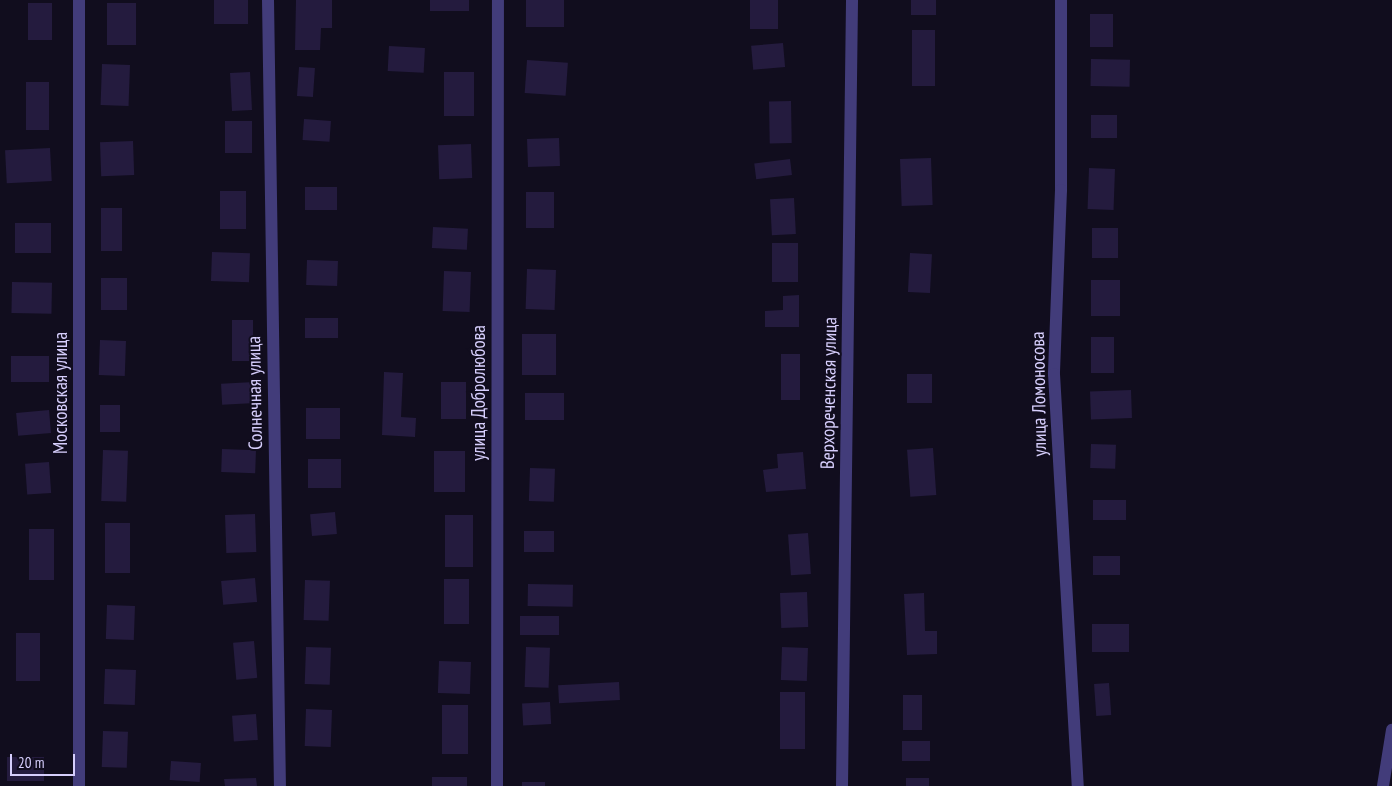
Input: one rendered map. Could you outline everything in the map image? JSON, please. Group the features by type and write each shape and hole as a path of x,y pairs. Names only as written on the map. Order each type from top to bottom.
{"street":[{"name":"Московская улица","path":"79,0 79,786"},
{"name":"Солнечная улица","path":"268,0 280,786"},
{"name":"улица Добролюбова","path":"497,786 498,0"},
{"name":"Верхореченская улица","path":"842,786 852,0"},
{"name":"улица Ломоносова","path":"1061,0 1061,190 1054,374 1078,786"},
{"path":"1382,786 1392,730"}],"building":[{"path":"214,0 248,0 248,24 214,24"},
{"path":"296,0 332,0 332,28 321,28 320,50 295,50"},
{"path":"430,0 469,0 469,11 430,11"},
{"path":"526,0 564,0 564,27 526,27"},
{"path":"750,0 778,0 778,29 750,29"},
{"path":"911,0 936,0 936,15 911,15"},
{"path":"28,3 52,3 52,40 28,40"},
{"path":"107,3 136,3 136,45 107,45"},
{"path":"1090,14 1113,14 1113,47 1090,47"},
{"path":"912,30 935,30 935,86 912,86"},
{"path":"783,43 785,67 753,70 751,46"},
{"path":"389,46 425,48 424,73 388,71"},
{"path":"1091,59 1130,60 1130,87 1091,86"},
{"path":"527,60 568,63 566,96 525,93"},
{"path":"102,64 130,65 129,106 101,105"},
{"path":"299,67 315,68 313,97 297,96"},
{"path":"250,72 252,110 232,111 230,73"},
{"path":"444,72 474,72 474,116 444,116"},
{"path":"26,82 49,82 49,130 26,130"},
{"path":"769,101 791,101 792,143 770,143"},
{"path":"1091,115 1117,115 1117,138 1091,138"},
{"path":"304,119 331,121 329,142 303,140"},
{"path":"225,121 252,121 252,153 225,153"},
{"path":"559,138 560,166 528,167 527,139"},
{"path":"133,141 134,175 101,176 100,142"},
{"path":"471,144 472,178 439,179 438,145"},
{"path":"50,148 52,181 7,183 5,150"},
{"path":"931,158 933,205 902,206 900,159"},
{"path":"790,159 792,175 756,179 754,163"},
{"path":"1089,168 1115,169 1114,210 1088,209"},
{"path":"305,187 337,187 337,210 305,210"},
{"path":"220,191 246,191 246,229 220,229"},
{"path":"526,192 554,192 554,228 526,228"},
{"path":"794,198 796,234 772,235 770,199"},
{"path":"101,208 122,208 122,251 101,251"},
{"path":"15,223 51,223 51,253 15,253"},
{"path":"433,227 468,229 467,250 432,248"},
{"path":"1092,228 1118,228 1118,258 1092,258"},
{"path":"772,243 798,243 798,282 772,282"},
{"path":"212,252 250,253 249,282 211,281"},
{"path":"910,253 932,254 930,293 908,292"},
{"path":"307,260 338,261 337,286 306,285"},
{"path":"527,269 556,270 555,310 526,309"},
{"path":"444,271 471,272 470,312 443,311"},
{"path":"101,278 127,278 127,310 101,310"},
{"path":"1091,280 1120,280 1120,316 1091,316"},
{"path":"12,282 52,283 51,314 11,313"},
{"path":"799,295 799,327 765,327 765,311 783,310 783,296"},
{"path":"305,318 338,318 338,338 305,338"},
{"path":"232,320 253,320 253,361 232,361"},
{"path":"522,334 556,334 556,375 522,375"},
{"path":"1091,337 1114,337 1114,373 1091,373"},
{"path":"100,340 126,341 125,376 99,375"},
{"path":"781,354 800,354 800,400 781,400"},
{"path":"11,356 49,356 49,382 11,382"},
{"path":"384,372 403,373 401,417 416,418 415,437 382,435"},
{"path":"907,374 932,374 932,403 907,403"},
{"path":"254,382 255,403 222,405 221,384"},
{"path":"441,382 466,382 466,419 441,419"},
{"path":"1131,390 1132,418 1091,419 1090,391"},
{"path":"525,393 564,393 564,420 525,420"},
{"path":"100,405 120,405 120,432 100,432"},
{"path":"306,408 340,408 340,439 306,439"},
{"path":"49,410 51,433 18,436 16,413"},
{"path":"1091,444 1116,445 1115,469 1090,468"},
{"path":"933,448 936,495 910,497 907,450"},
{"path":"222,449 256,450 255,473 221,472"},
{"path":"103,450 128,451 126,502 101,501"},
{"path":"434,451 465,451 465,492 434,492"},
{"path":"803,452 806,489 766,492 763,470 778,468 777,454"},
{"path":"308,459 341,459 341,488 308,488"},
{"path":"49,462 51,493 27,495 25,464"},
{"path":"530,468 555,469 554,502 529,501"},
{"path":"1093,500 1126,500 1126,520 1093,520"},
{"path":"335,512 337,534 312,536 310,514"},
{"path":"255,514 256,552 226,553 225,515"},
{"path":"445,515 473,515 473,567 445,567"},
{"path":"105,523 130,523 130,573 105,573"},
{"path":"29,529 54,529 54,580 29,580"},
{"path":"524,531 554,531 554,552 524,552"},
{"path":"808,533 811,574 791,575 788,534"},
{"path":"1093,556 1120,556 1120,575 1093,575"},
{"path":"255,578 257,602 223,605 221,581"},
{"path":"444,579 469,579 469,624 444,624"},
{"path":"305,580 330,581 329,621 304,620"},
{"path":"528,584 573,585 573,607 528,606"},
{"path":"807,592 808,627 781,628 780,593"},
{"path":"924,593 925,631 937,631 937,654 907,655 904,594"},
{"path":"107,605 135,606 134,640 106,639"},
{"path":"520,616 559,616 559,635 520,635"},
{"path":"1092,624 1129,624 1129,652 1092,652"},
{"path":"16,633 40,633 40,681 16,681"},
{"path":"254,641 257,678 236,680 233,643"},
{"path":"306,647 331,648 330,685 305,684"},
{"path":"526,647 550,648 549,688 525,687"},
{"path":"782,647 808,648 807,681 781,680"},
{"path":"439,661 471,662 470,694 438,693"},
{"path":"105,669 136,670 135,705 104,704"},
{"path":"619,682 620,700 559,703 558,685"},
{"path":"1109,683 1111,715 1096,716 1094,684"},
{"path":"780,692 805,692 805,749 780,749"},
{"path":"903,695 922,695 922,730 903,730"},
{"path":"550,702 551,724 523,725 522,703"},
{"path":"442,705 468,705 468,754 442,754"},
{"path":"306,709 332,710 331,747 305,746"},
{"path":"256,714 258,740 234,742 232,716"},
{"path":"103,731 128,732 127,768 102,767"},
{"path":"902,741 930,741 930,761 902,761"},
{"path":"7,757 44,757 44,781 7,781"},
{"path":"171,761 201,763 200,782 170,780"},
{"path":"432,777 467,777 467,786 432,786"},
{"path":"256,778 257,786 225,786 224,779"},
{"path":"906,778 929,778 929,786 906,786"},
{"path":"522,782 545,782 545,786 522,786"}]}
